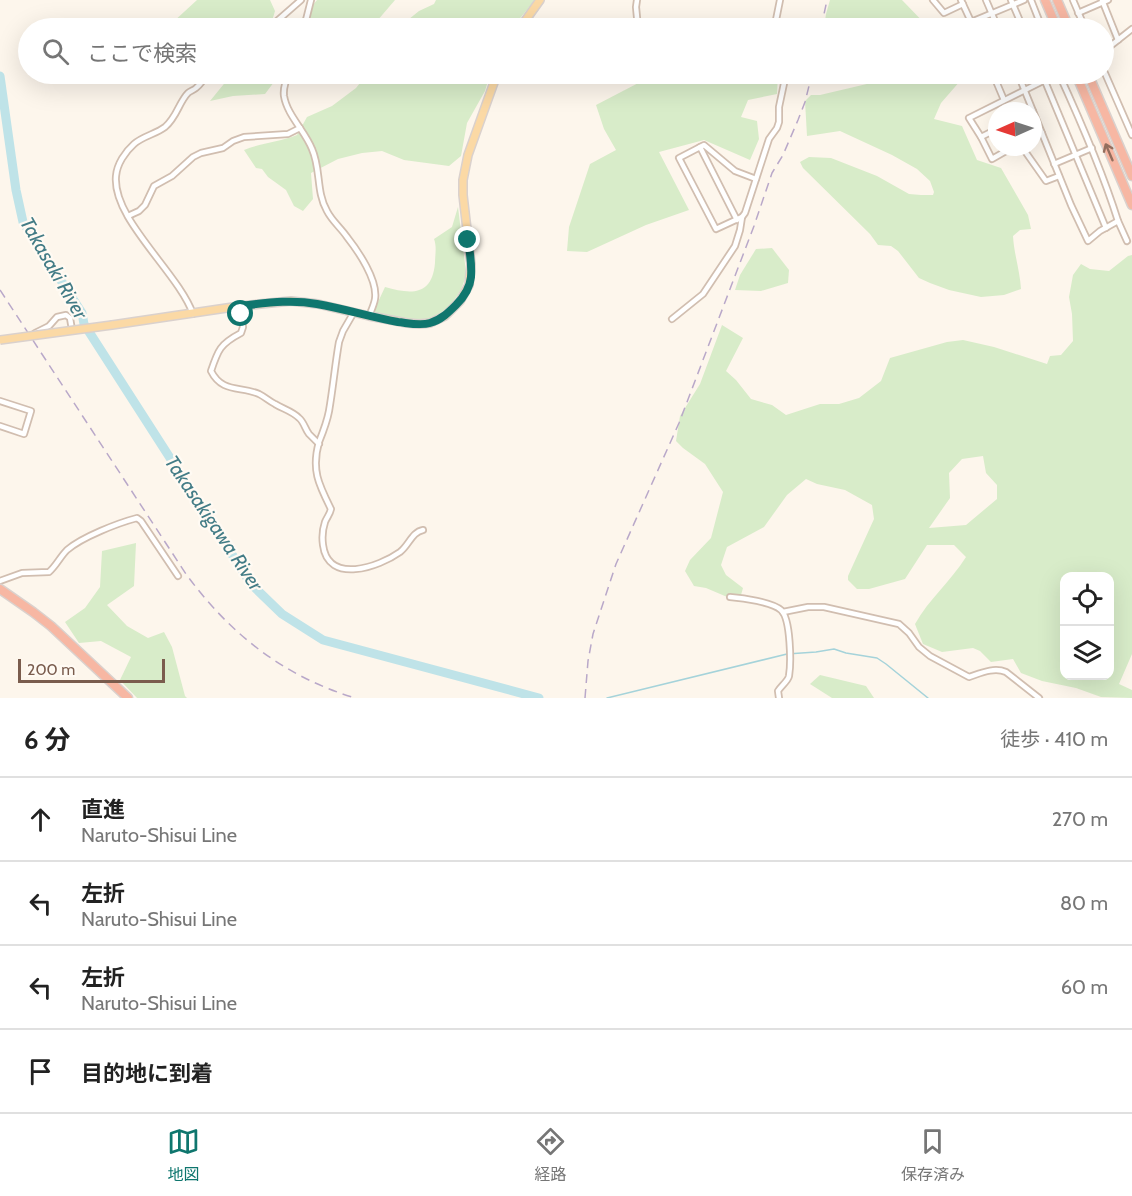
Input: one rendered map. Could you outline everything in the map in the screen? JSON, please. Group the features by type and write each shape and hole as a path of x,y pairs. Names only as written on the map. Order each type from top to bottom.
{"highway":[{"path":"1045,0 1053,18"},
{"path":"1057,0 1065,18"},
{"path":"1080,84 1132,206"},
{"path":"1092,84 1132,176"},
{"path":"0,590 51,626 128,698"}],"main road":[{"path":"527,18 540,0"},
{"path":"0,340 240,306 291,301 318,304 407,323 430,323 445,316 460,301 471,276 463,195 465,167 494,84"}],"street":[{"path":"280,18 300,0"},
{"path":"306,18 311,0"},
{"path":"637,18 638,0"},
{"path":"776,18 780,0"},
{"path":"933,0 944,14 962,2 969,18"},
{"path":"986,0 994,18"},
{"path":"980,18 1012,2 1024,0"},
{"path":"1031,0 1038,18"},
{"path":"1073,0 1080,18"},
{"path":"1078,13 1104,1 1110,18"},
{"path":"1012,2 1019,18"},
{"path":"1114,29 1118,40"},
{"path":"1114,43 1132,29"},
{"path":"193,314 190,304 128,216 117,189 116,175 119,164 134,144 166,126 174,118 188,93 200,84"},
{"path":"285,84 284,96 288,107 312,148 320,194 328,214 347,237 369,272 375,291 375,300 369,316"},
{"path":"756,179 735,171 704,145 679,158 716,229 740,218 745,213 769,139 779,122 779,107 784,84"},
{"path":"997,84 1004,100"},
{"path":"1022,84 1029,102"},
{"path":"988,151 969,117 1037,84"},
{"path":"1047,84 1106,228"},
{"path":"1063,84 1092,148 1127,241"},
{"path":"1110,84 1132,135"},
{"path":"128,216 145,205 154,186 172,176 201,153 223,148 244,137 288,134 300,128"},
{"path":"981,136 988,133"},
{"path":"1042,133 1088,241 1118,221"},
{"path":"672,319 704,294 735,246 740,230 740,218 700,147"},
{"path":"1054,164 1092,148"},
{"path":"1028,156 1046,181 1059,176"},
{"path":"1124,233 1132,230"},
{"path":"240,306 242,333 225,343 217,352 210,371 214,379 231,388 250,390 262,395 277,406 294,413 302,420 308,433 319,444"},
{"path":"354,312 339,342 329,413 315,465 321,492 331,509 323,528 323,545 331,563 336,567 349,570 363,569 400,551 415,533 423,530"},
{"path":"35,333 49,326 60,316 66,315 70,318 72,330"},
{"path":"0,401 31,411 24,434 0,426"},
{"path":"0,581 22,573 49,572 69,548 103,531 137,518 178,576"},
{"path":"730,597 773,606 785,616 788,627 789,678 778,691 779,698"},
{"path":"783,612 808,607 824,607 899,624 930,656 969,677 1000,669 1039,698"}],"green space":[{"path":"197,0 270,0 275,11 273,18 177,18"},
{"path":"317,0 395,0 380,18 302,18"},
{"path":"436,0 535,0 520,18 410,18 434,4"},
{"path":"830,0 902,0 919,18 825,18"},
{"path":"224,84 272,84 265,94 233,96 210,101"},
{"path":"359,84 487,84 467,123 461,156 449,166 404,160 382,151 338,159 311,173 313,199 303,211 294,206 286,190 268,177 262,169 256,168 244,150 297,135 307,117 332,106"},
{"path":"636,84 778,84 777,94 748,100 741,117 757,121 759,139 750,160 704,140 659,152 689,210 646,225 587,252 567,251 569,227 590,164 616,150 604,129 596,105"},
{"path":"867,84 958,84 941,103 934,119 962,126 977,160 1001,168 1028,215 1031,229 1020,230 1013,236 1021,289 1004,295 981,297 949,290 919,278 898,251 891,246 878,245 870,234 803,168 800,162 809,157 831,158 877,176 909,194 933,195 930,181 917,169 892,155 840,131 807,136 805,101 811,95"},
{"path":"458,207 466,272 462,288 453,302 433,317 419,321 372,315 385,287 411,291 424,287 429,282 435,263 434,239 452,227"},
{"path":"772,248 789,270 788,283 761,291 735,290 740,275 756,249"},
{"path":"1132,255 1132,654 1119,684 1132,690 1132,698 1101,697 1076,688 1042,681 1021,673 1013,659 991,662 980,651 973,648 942,652 923,644 915,624 966,557 954,545 927,545 905,579 869,589 857,589 848,580 848,576 874,519 872,505 845,490 817,484 806,479 787,495 764,527 727,547 721,565 726,575 743,588 739,602 706,588 694,586 685,571 690,560 711,538 723,492 705,464 676,441 680,416 700,384 722,325 743,338 726,371 751,399 772,405 786,415 820,404 839,404 859,398 881,381 890,358 947,342 963,340 1047,364 1050,356 1061,355 1073,341 1069,297 1073,275 1081,264 1090,269 1109,271","holes":["983,456 986,473 997,485 997,499 966,525 929,528 950,498 949,473 962,459"]},
{"path":"136,543 134,586 107,605 127,626 148,638 164,632 172,647 187,698 137,698 120,680 131,657 101,641 79,643 65,622 85,608 100,587 102,551"},
{"path":"820,675 866,686 874,698 832,698 810,684"}],"waterway":[{"name":"Takasakigawa River","path":"0,76 16,190 23,222 82,313 84,324 251,584 282,614 323,640 539,698"},
{"path":"607,698 787,654 834,649 877,658 928,698"}],"railway":[{"path":"823,18 827,0"},
{"path":"585,698 593,634 616,564 679,423 772,173 783,155 805,102 810,84"},
{"path":"0,290 186,574 203,596 240,634 281,665 304,678 355,698"}],"route":[{"path":"241,314 240,306 291,301 318,304 407,323 430,323 445,316 454,308 469,285 471,264 468,240"}],"water label":[{"name":"Takasaki River","path":"54,268"}]}
